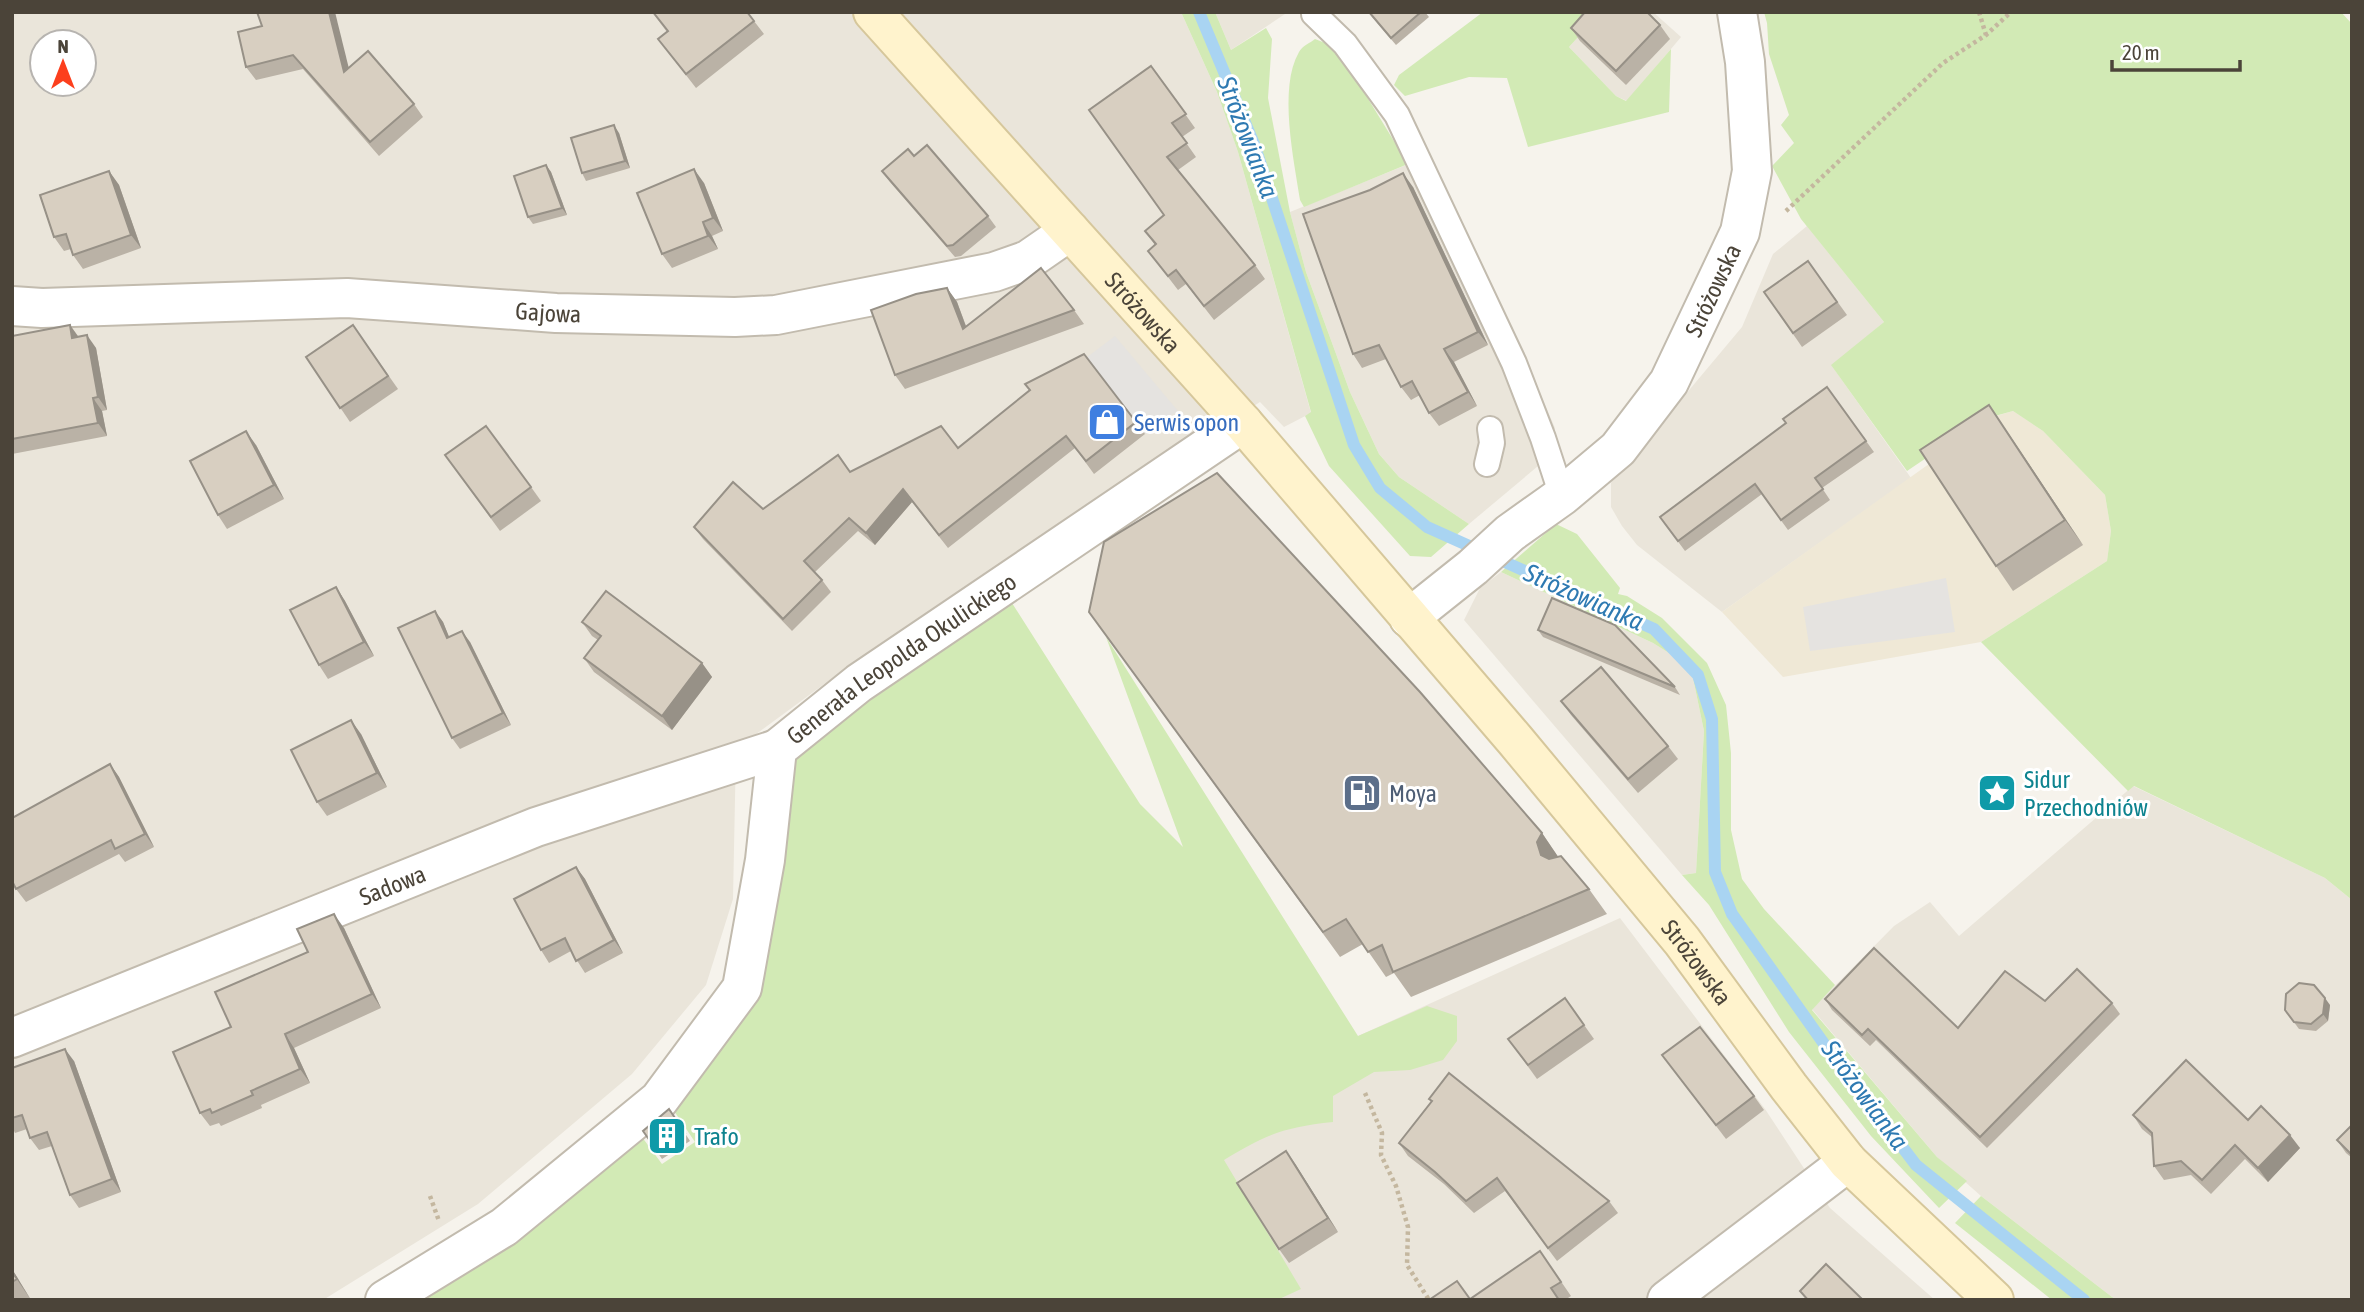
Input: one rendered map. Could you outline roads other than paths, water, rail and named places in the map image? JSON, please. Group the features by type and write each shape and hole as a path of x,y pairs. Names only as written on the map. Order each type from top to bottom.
{"main road":[{"name":"Stróżowska","path":"873,12 1242,423 1515,740 1682,941 1789,1087 1848,1162 1994,1300"}],"street":[{"name":"Stróżowska","path":"1409,618 1473,567 1510,533 1562,496 1618,449 1669,382 1740,232 1752,171 1745,62 1737,12"},
{"name":"Gajowa","path":"12,306 42,308 347,298 556,313 735,317 776,315 994,272 1028,260 1070,231"},
{"name":"Generała Leopolda Okulickiego","path":"385,1300 504,1227 659,1100 742,988 765,860 777,749 859,683 1242,423"},
{"name":"Sadowa","path":"12,1038 537,827 777,749"},
{"path":"1667,1300 1848,1162"}],"lane":[{"path":"1314,14 1345,44 1397,115 1514,363 1562,496"},
{"path":"1487,464 1492,443 1490,429"}],"waterway":[{"name":"Stróżowianka","path":"1199,12 1254,144 1354,445 1380,488 1427,527 1654,629 1698,675 1712,719 1715,872 1732,914 1827,1048 1916,1165 2084,1300"}],"place":[{"name":"Serwis opon","path":"1107,422"},
{"name":"Moya","path":"1362,793"},
{"name":"Sidur Przechodniów","path":"1997,793"},
{"name":"Trafo","path":"667,1136"}]}
